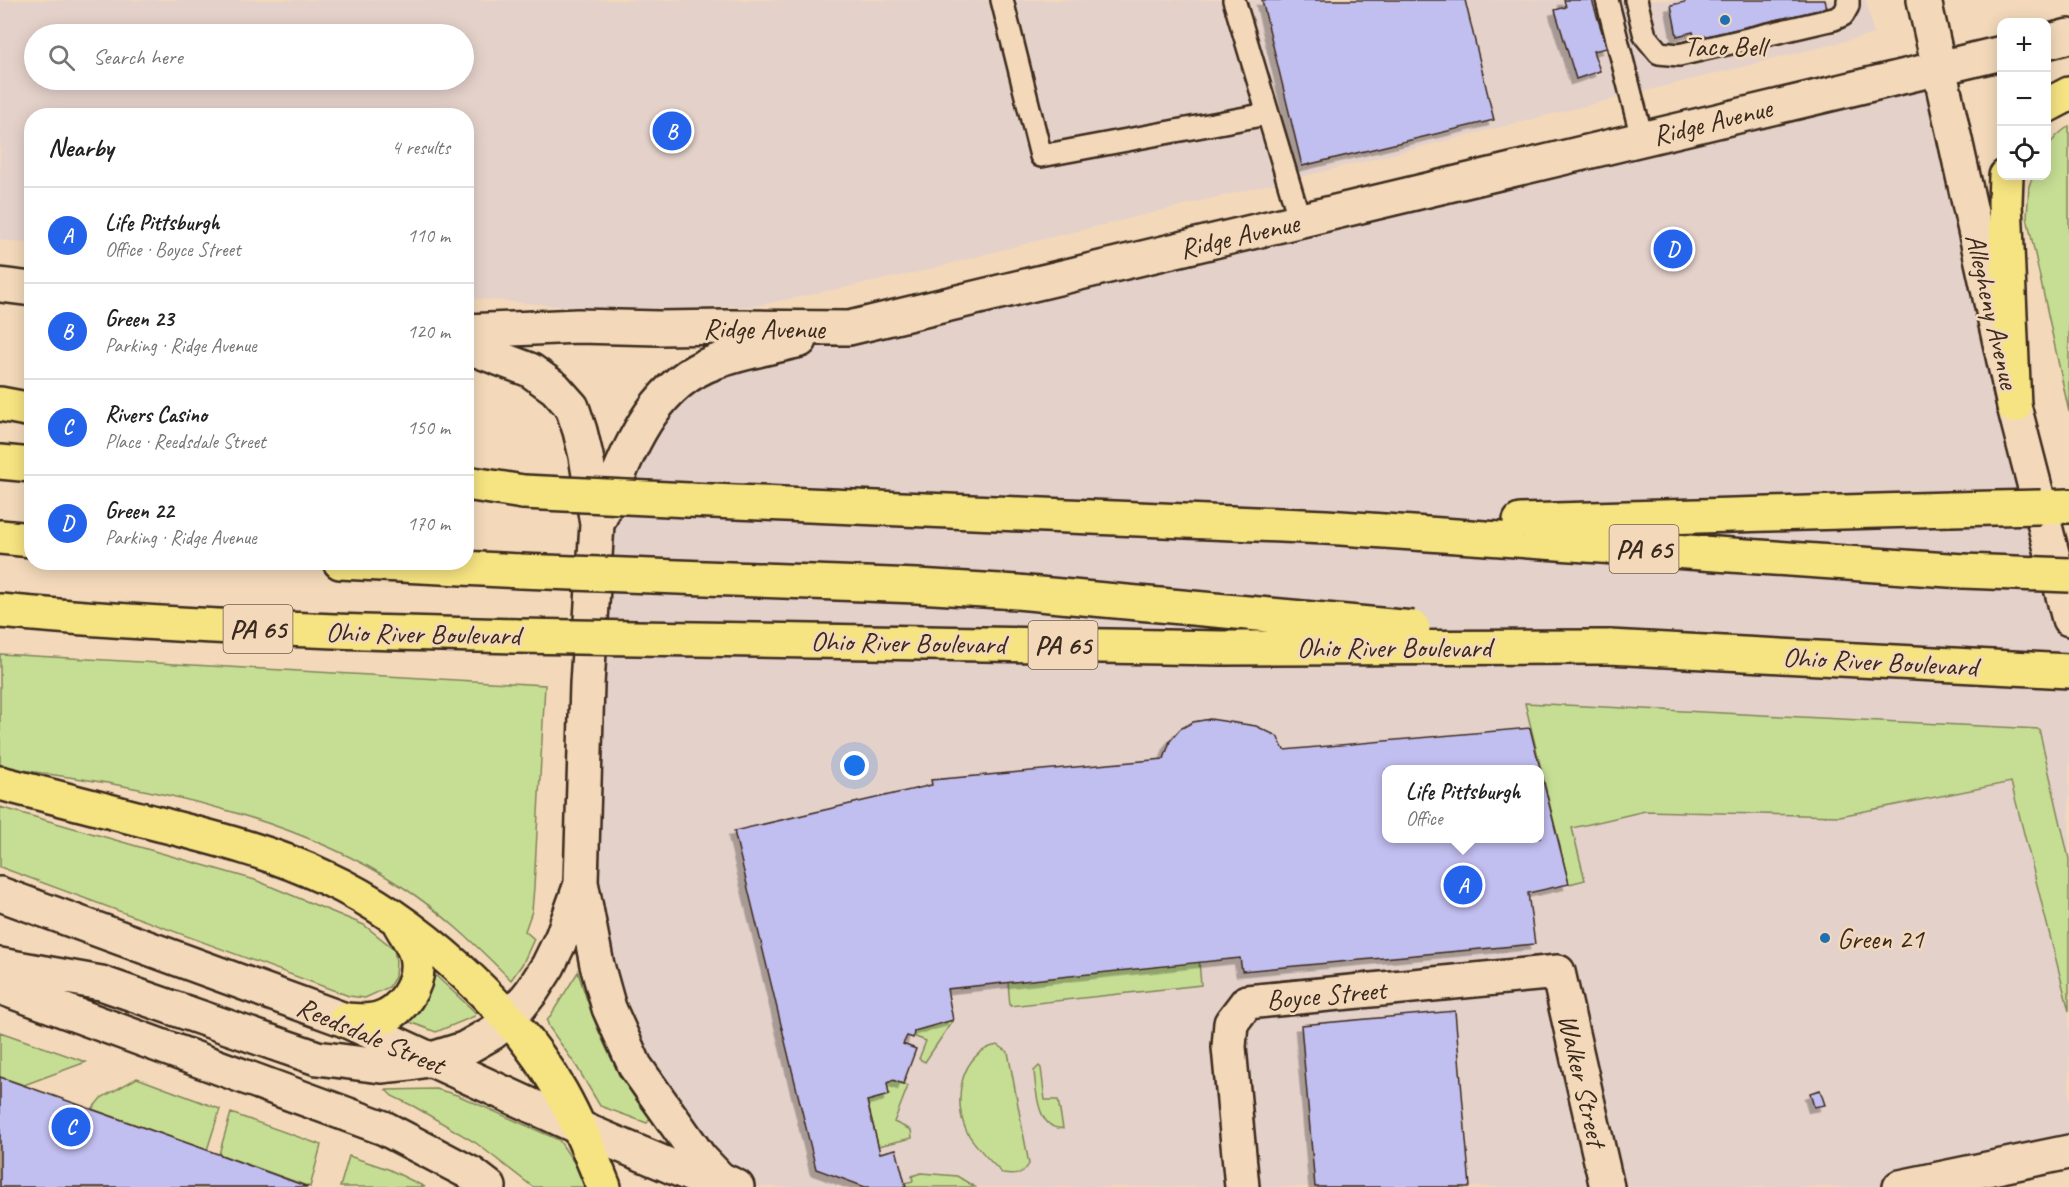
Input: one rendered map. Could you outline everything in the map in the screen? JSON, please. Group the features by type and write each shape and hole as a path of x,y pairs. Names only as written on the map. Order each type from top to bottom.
{"highway":[{"path":"2051,103 2069,94"},
{"path":"2006,180 2014,406"},
{"path":"0,404 24,408"},
{"path":"0,462 24,464"},
{"path":"474,484 523,492"},
{"name":"PA 65","path":"474,490 1326,527 1963,571 2069,575"},
{"path":"1326,527 2069,506"},
{"path":"0,537 24,539"},
{"path":"474,569 1017,592 1609,646"},
{"name":"Ohio River Boulevard","path":"0,611 83,619 285,630 517,636 1222,648 1609,646 2069,671"},
{"path":"0,783 216,839 279,858 326,877 369,899 480,987 509,1020 560,1090 580,1128 604,1187"},
{"path":"345,1020 379,1019 408,998 415,978 417,961 412,946 397,920"}],"main road":[{"name":"Allegheny Avenue","path":"1924,0 2014,406 2069,620"},
{"path":"2051,41 2069,36"},
{"name":"Ridge Avenue","path":"474,331 578,326 849,328 1997,54"},
{"path":"0,285 24,288"},
{"path":"597,524 649,414 665,395 684,379 713,363 849,328"},
{"path":"474,349 530,370 555,388 572,408 586,456 597,524 587,684 581,882 597,964 609,1008 635,1066 700,1158 729,1183"},
{"path":"0,965 101,983 317,1058 381,1066 432,1059 464,1049 492,1034 509,1020 548,966 562,937 581,882"},
{"name":"Reedsdale Street","path":"0,894 345,1020 580,1128 694,1176 729,1183"},
{"name":"Boyce Street","path":"1242,1187 1229,1047 1231,1023 1247,1002 1558,972"},
{"name":"Walker Street","path":"1558,972 1607,1187"},
{"path":"0,987 384,1128 472,1174 489,1187"},
{"path":"1900,1187 2069,1152"}],"lane":[{"path":"1002,0 1041,156 1267,114"},
{"path":"1234,0 1299,221"},
{"path":"1607,0 1642,138"},
{"path":"1636,0 1645,36 1659,53 1679,55 1834,19 1844,15 1848,0"}],"shaded area":[{"path":"0,0 1866,0 1874,34 915,273 755,306 623,312 474,299 474,108 24,108 24,243 0,240"},
{"path":"1938,68 2069,619 2069,1152 1900,1187 737,1187 700,1158 597,965 587,684 623,468 713,363"}],"green space":[{"path":"2069,126 2069,412 2027,217 2031,180 2051,180 2051,144"},
{"path":"0,654 545,685 534,887 532,911 525,931 534,939 523,963 511,980 445,918 401,886 340,852 274,825 173,796 104,782 0,766"},
{"path":"1525,703 2039,729 2069,859 2069,1011 2011,782 1840,816 1645,811 1572,828 1585,880 1569,884 1544,781 1544,765 1540,765"},
{"path":"0,807 255,880 364,925 394,949 395,977 389,987 365,998 349,996 0,867"},
{"path":"1199,961 1201,985 1010,1006 1008,982"},
{"path":"578,972 606,1049 637,1102 650,1118 647,1123 600,1106 577,1067 549,1027 547,1021"},
{"path":"435,975 476,1013 475,1016 436,1032 407,1021 424,999"},
{"path":"953,1020 925,1062 919,1059 926,1041 913,1036 914,1031"},
{"path":"0,1032 86,1062 24,1085 0,1077"},
{"path":"998,1045 1008,1052 1029,1164 1021,1173 1015,1175 1003,1174 974,1142 962,1120 960,1107 960,1093 968,1067 985,1049"},
{"path":"1039,1066 1045,1100 1058,1100 1063,1128 1054,1127 1048,1123 1039,1107 1034,1071"},
{"path":"137,1078 220,1109 207,1150 92,1109 101,1098"},
{"path":"893,1080 908,1086 894,1122 911,1130 912,1138 878,1146 867,1101 889,1095 887,1083"},
{"path":"436,1089 457,1095 559,1140 579,1170 585,1187 533,1187 476,1143 392,1096 386,1090"},
{"path":"231,1113 321,1145 310,1187 219,1154"},
{"path":"349,1156 388,1169 425,1187 340,1187"},
{"path":"921,1173 957,1176 975,1187 906,1187 905,1183 913,1181 912,1176"}],"building":[{"path":"1262,0 1465,0 1494,120 1302,166"},
{"path":"1564,0 1592,0 1607,48 1593,51 1600,71 1576,79 1555,10 1566,7"},
{"name":"Taco Bell","path":"1685,0 1825,0 1827,8 1695,39 1693,32 1677,36 1671,5 1685,2"},
{"path":"1210,719 1256,726 1277,736 1284,750 1530,728 1539,765 1382,765 1382,843 1544,843 1544,784 1569,884 1528,893 1535,944 1242,971 1240,958 947,989 953,1020 914,1031 913,1038 907,1036 903,1044 916,1049 903,1084 893,1080 887,1083 889,1095 867,1101 880,1153 896,1149 906,1187 865,1187 816,1169 734,831 932,785 931,780 1164,759 1170,741 1180,729 1193,722"},
{"path":"1455,1011 1470,1187 1315,1187 1301,1025"},
{"path":"0,1077 207,1150 308,1187 0,1187"},
{"path":"1820,1090 1825,1105 1814,1107 1810,1093"}],"place":[{"name":"Taco Bell","path":"1725,20"},
{"name":"Green 23","path":"672,131"},
{"name":"Green 22","path":"1673,249"},
{"name":"Life Pittsburgh","path":"1463,885"},
{"name":"Green 21","path":"1825,938"},
{"name":"Rivers Casino","path":"71,1127"}]}
